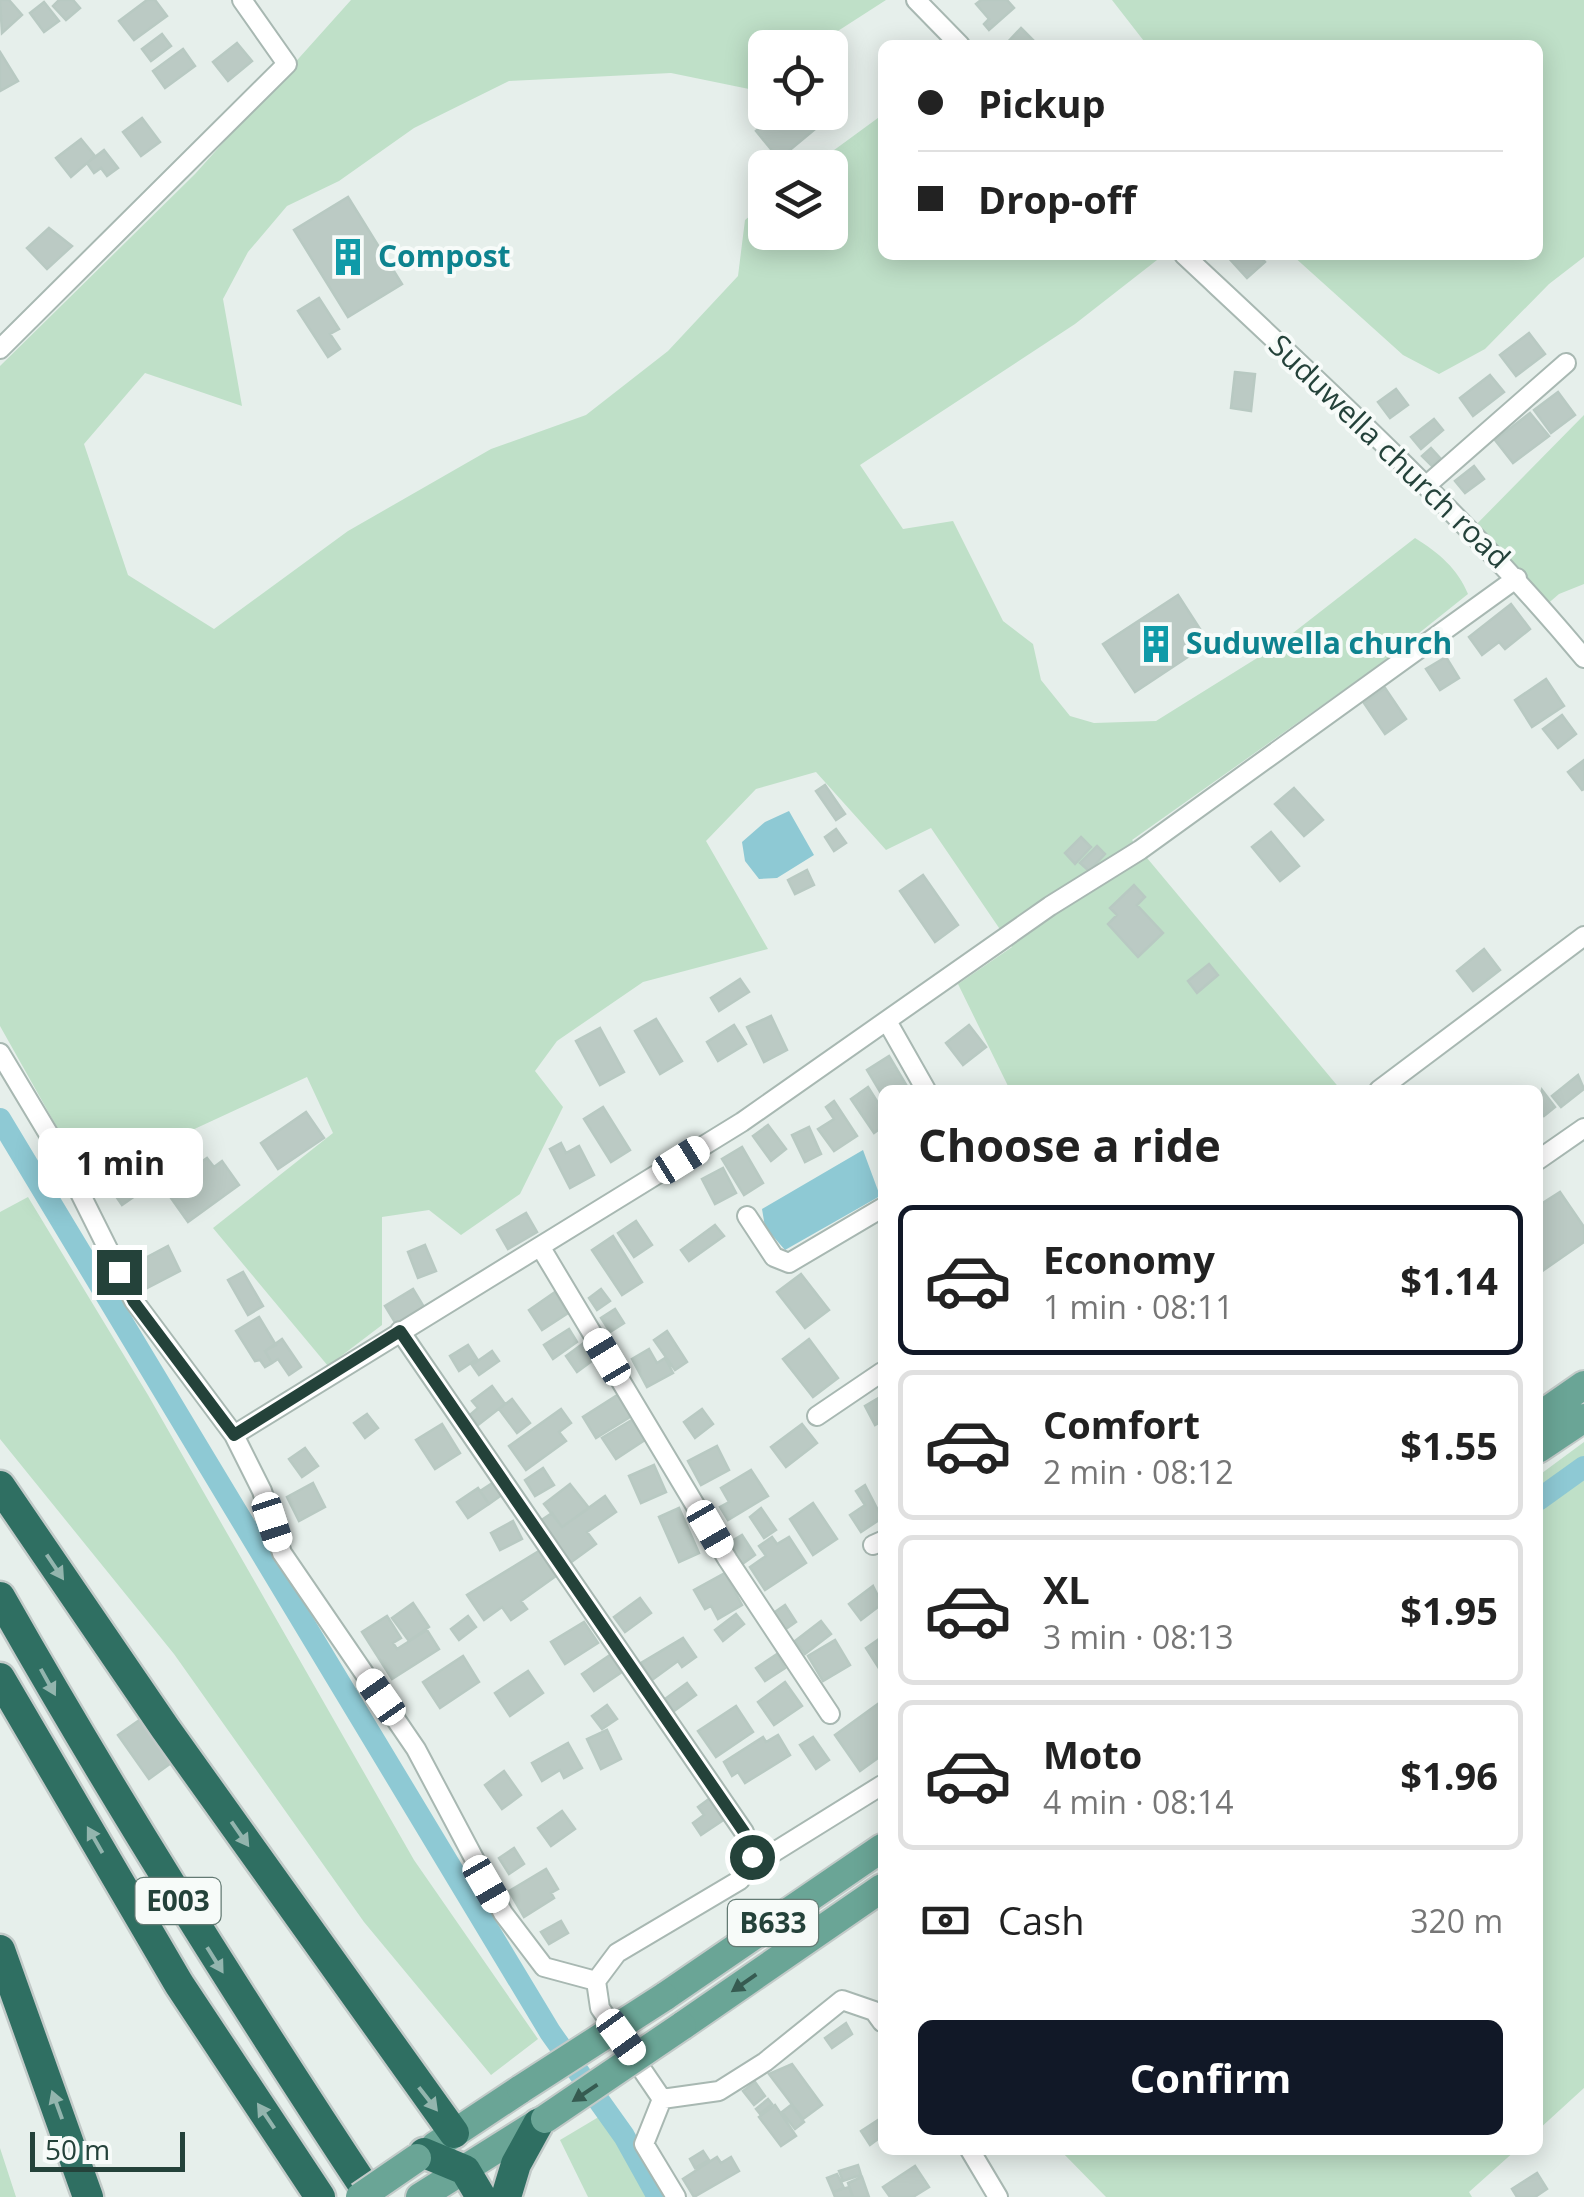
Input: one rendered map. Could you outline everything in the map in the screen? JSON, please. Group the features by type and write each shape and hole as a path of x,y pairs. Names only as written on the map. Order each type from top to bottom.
{"highway":[{"path":"0,1486 198,1776 454,2133"},
{"name":"E003","path":"0,1596 92,1761 214,1960 371,2197"},
{"name":"E003","path":"0,1678 179,1984 320,2197"},
{"path":"0,1950 88,2197"},
{"path":"506,2197 516,2164 541,2121"},
{"path":"421,2155 442,2183 481,2197"}],"main road":[{"path":"1543,1414 1584,1385"},
{"path":"1543,1446 1584,1418"},
{"name":"B633","path":"360,2197 878,1851"},
{"name":"B633","path":"442,2183 541,2121 878,1891"}],"street":[{"path":"0,349 287,64 242,0"},
{"path":"916,0 955,40"},
{"name":"Suduwella church road","path":"1189,260 1428,484 1517,578 1584,658"},
{"path":"1428,484 1566,363"},
{"path":"234,1435 541,1248 888,1023 1003,938 1156,839 1517,578"},
{"path":"1385,1085 1584,936"},
{"path":"888,1023 923,1085"},
{"path":"0,1053 60,1153 134,1302 234,1435 262,1491 282,1554 416,1749 503,1913 544,1967 596,1981"},
{"path":"1543,1157 1584,1128"},
{"path":"747,1216 774,1257 789,1263 878,1210"},
{"path":"541,1248 728,1560 830,1714"},
{"path":"400,1331 744,1832 752,1857 740,1880 616,1953 596,1981 600,2008 662,2099"},
{"path":"817,1416 878,1375"},
{"path":"745,1870 878,1788"},
{"path":"662,2099 719,2091 765,2062 842,2000 874,2010 878,2016"},
{"path":"662,2099 644,2144 676,2197"},
{"path":"973,2155 998,2197"}],"green space":[{"path":"351,0 886,0 839,30 748,30 748,89 671,73 509,81 414,128 339,181 287,206 248,252 223,299 242,406 145,373 84,444 128,575 214,629 348,531 491,449 586,415 668,351 738,276 748,218 748,250 848,250 848,150 834,150 878,118 878,260 1157,260 1075,324 860,465 903,529 953,521 1003,621 1033,644 1041,680 1070,716 1094,723 1156,721 1275,647 1415,538 1446,562 1464,585 1468,594 1379,665 1132,840 1337,1085 1008,1085 958,984 1012,947 931,828 886,850 816,772 756,789 706,841 768,949 643,982 557,1041 535,1071 563,1107 520,1194 461,1235 429,1210 382,1217 382,1325 328,1366 213,1228 333,1133 307,1077 134,1157 68,1147 0,1026 0,366 195,174"},
{"path":"1112,0 1584,0 1584,257 1549,284 1485,349 1439,374 1403,355 1298,260 1543,260 1543,40 1143,40"},
{"path":"1584,415 1584,584 1559,594 1537,613 1465,536"},
{"path":"28,1197 148,1395 414,1860 538,2039 491,2075 364,1922 174,1654 0,1439 0,1212"},
{"path":"1584,1442 1584,2088 1543,2125 1543,1472"},
{"path":"602,2115 648,2197 588,2197 560,2140"},
{"path":"0,2148 16,2197 0,2197"},
{"path":"1065,2155 1510,2155 1469,2192 1472,2197 1106,2197"}],"water":[{"path":"789,811 814,855 777,878 759,879 745,861 742,842 765,822"},
{"path":"863,1150 878,1191 878,1197 785,1250 765,1227 762,1209"}],"building":[{"path":"0,0 9,0 22,15 2,33"},
{"path":"59,0 73,0 80,8 66,20 53,6"},
{"path":"147,0 155,0 167,16 134,40 119,21"},
{"path":"981,0 1007,0 1014,8 989,30 984,24 989,19 976,4"},
{"path":"44,2 59,21 44,32 30,13"},
{"path":"1021,28 1033,40 1010,40"},
{"path":"162,34 171,46 151,61 142,49"},
{"path":"237,43 252,61 228,81 213,62"},
{"path":"183,49 195,66 165,88 153,71"},
{"path":"0,52 18,81 0,91"},
{"path":"142,118 160,142 141,156 123,132"},
{"path":"814,130 790,150 772,150 756,131"},
{"path":"81,139 95,156 71,177 56,158"},
{"path":"104,150 118,168 107,176 101,168 94,173 87,163"},
{"name":"Compost","path":"348,197 402,284 348,317 294,230"},
{"path":"49,228 72,246 47,269 27,248"},
{"path":"1231,260 1263,260 1247,278"},
{"path":"319,298 339,329 330,334 340,349 328,357 298,311"},
{"path":"1529,333 1545,354 1516,376 1500,355"},
{"path":"1235,372 1255,374 1251,411 1231,408"},
{"path":"1490,375 1504,392 1473,416 1460,398"},
{"path":"1396,389 1408,405 1390,418 1378,402"},
{"path":"1558,392 1575,415 1551,433 1534,410"},
{"path":"1530,413 1549,436 1513,463 1495,440"},
{"path":"1434,419 1443,430 1421,449 1411,437"},
{"path":"1431,448 1440,458 1432,466 1422,456"},
{"path":"1474,466 1484,479 1465,493 1455,481"},
{"name":"Suduwella church","path":"1178,595 1209,643 1135,692 1103,644"},
{"path":"1511,604 1530,629 1505,649 1499,642 1482,655 1469,637"},
{"path":"1446,657 1459,678 1440,690 1426,669"},
{"path":"1546,679 1564,706 1532,727 1515,700"},
{"path":"1385,688 1406,719 1385,734 1364,703"},
{"path":"1562,715 1576,734 1558,748 1543,729"},
{"path":"1584,760 1584,789 1582,790 1568,772"},
{"path":"825,785 845,814 836,820 816,791"},
{"path":"1294,788 1323,820 1304,836 1275,804"},
{"path":"836,829 846,843 834,851 825,837"},
{"path":"1271,832 1299,866 1280,881 1252,847"},
{"path":"1081,837 1091,847 1075,864 1065,853"},
{"path":"1097,846 1105,854 1089,871 1080,863"},
{"path":"807,870 814,885 795,894 788,880"},
{"path":"923,875 958,925 935,942 900,891"},
{"path":"1134,885 1145,897 1137,905 1163,933 1138,957 1108,924 1117,915 1110,908"},
{"path":"1484,949 1500,970 1473,991 1457,971"},
{"path":"1209,964 1218,975 1197,993 1188,981"},
{"path":"740,979 749,992 719,1011 711,998"},
{"path":"771,1016 787,1050 764,1062 747,1027"},
{"path":"656,1019 682,1061 660,1074 635,1031"},
{"path":"734,1025 746,1044 718,1061 707,1042"},
{"path":"969,1025 986,1047 963,1065 946,1043"},
{"path":"600,1028 624,1072 600,1085 576,1041"},
{"path":"889,1056 906,1085 878,1085 878,1088 867,1070"},
{"path":"1578,1075 1584,1089 1561,1107 1552,1096"},
{"path":"868,1087 878,1103 878,1130 874,1133 851,1099"},
{"path":"1543,1091 1555,1107 1543,1115"},
{"path":"834,1101 857,1136 834,1151 818,1129 834,1119 826,1107"},
{"path":"603,1107 630,1150 611,1162 584,1119"},
{"path":"306,1112 324,1138 278,1169 261,1143"},
{"path":"768,1125 786,1149 771,1161 753,1136"},
{"path":"809,1127 821,1154 805,1162 792,1135"},
{"path":"561,1143 566,1153 579,1146 594,1175 570,1188 550,1149"},
{"path":"742,1147 763,1183 744,1195 722,1159"},
{"path":"207,1158 214,1167 222,1161 239,1185 188,1222 171,1198 189,1185 182,1175"},
{"path":"723,1168 736,1193 715,1204 702,1179"},
{"path":"117,1170 135,1196 122,1205 104,1179"},
{"path":"1560,1192 1584,1227 1584,1242 1543,1271 1543,1203"},
{"path":"526,1213 537,1232 508,1249 497,1230"},
{"path":"636,1221 652,1245 634,1257 618,1233"},
{"path":"715,1225 724,1236 689,1261 681,1250"},
{"path":"613,1236 642,1282 622,1295 592,1250"},
{"path":"425,1245 436,1271 418,1278 408,1252"},
{"path":"168,1246 180,1271 147,1288 134,1264"},
{"path":"243,1272 263,1306 248,1315 228,1280"},
{"path":"801,1274 829,1310 805,1328 777,1292"},
{"path":"413,1289 424,1307 396,1324 385,1306"},
{"path":"601,1289 610,1301 597,1310 589,1298"},
{"path":"555,1292 568,1313 542,1330 529,1310"},
{"path":"615,1309 624,1323 610,1332 601,1318"},
{"path":"259,1317 276,1345 265,1351 272,1363 265,1367 260,1360 255,1361 236,1331"},
{"path":"569,1329 577,1342 553,1359 544,1345"},
{"path":"667,1331 687,1362 675,1370 654,1340"},
{"path":"282,1339 301,1367 289,1375 278,1359 272,1363 265,1351"},
{"path":"809,1339 838,1378 813,1397 783,1359"},
{"path":"585,1342 596,1358 577,1372 566,1356"},
{"path":"468,1345 477,1359 459,1371 450,1356"},
{"path":"649,1349 657,1363 665,1358 673,1373 647,1387 632,1359"},
{"path":"492,1351 499,1361 479,1375 472,1365"},
{"path":"492,1386 505,1404 478,1425 470,1415 478,1408 472,1401"},
{"path":"619,1394 633,1415 596,1438 583,1417"},
{"path":"878,1398 878,1423 875,1425 865,1406"},
{"path":"512,1399 530,1423 517,1433 499,1409"},
{"path":"561,1409 571,1423 559,1432 566,1441 526,1470 509,1446"},
{"path":"702,1409 713,1424 695,1438 684,1422"},
{"path":"367,1414 378,1428 365,1438 354,1423"},
{"path":"632,1420 645,1440 616,1459 602,1438"},
{"path":"442,1424 460,1453 435,1469 416,1440"},
{"path":"802,1424 817,1443 786,1467 771,1447"},
{"path":"717,1446 729,1470 701,1485 688,1461"},
{"path":"305,1448 318,1466 302,1477 289,1459"},
{"path":"654,1465 666,1492 641,1503 629,1476"},
{"path":"543,1468 554,1485 535,1496 525,1480"},
{"path":"751,1470 768,1496 728,1520 720,1507 729,1502 721,1488"},
{"path":"494,1482 503,1494 489,1504 480,1491"},
{"path":"313,1483 325,1507 299,1521 287,1497"},
{"path":"570,1484 589,1508 562,1527 544,1504"},
{"path":"865,1485 878,1510 878,1521 861,1532 850,1515 865,1505 856,1491"},
{"path":"478,1488 489,1504 468,1518 457,1502"},
{"path":"605,1496 616,1512 587,1532 596,1544 570,1563 540,1521 552,1513 562,1527"},
{"path":"813,1503 837,1539 813,1555 790,1519"},
{"path":"679,1508 699,1553 679,1562 659,1517"},
{"path":"761,1508 776,1530 764,1538 750,1517"},
{"path":"513,1521 522,1539 500,1550 491,1533"},
{"path":"742,1535 755,1555 741,1565 727,1544"},
{"path":"772,1537 777,1544 789,1537 806,1563 765,1590 750,1567 766,1556 759,1546"},
{"path":"539,1551 556,1576 521,1601 527,1609 511,1620 502,1607 484,1620 467,1595"},
{"path":"725,1573 742,1605 718,1619 711,1606 705,1609 694,1590"},
{"path":"873,1586 878,1596 878,1607 861,1620 849,1604"},
{"path":"640,1598 651,1613 625,1632 614,1617"},
{"path":"413,1603 429,1627 409,1641 392,1618"},
{"path":"785,1605 796,1622 780,1633 769,1616"},
{"path":"736,1614 744,1624 723,1641 715,1630"},
{"path":"387,1616 401,1638 393,1643 397,1649 427,1630 439,1649 392,1679 362,1632"},
{"path":"468,1616 476,1627 459,1640 451,1629"},
{"path":"821,1621 831,1634 805,1654 795,1641"},
{"path":"584,1622 598,1643 565,1664 551,1642"},
{"path":"683,1638 696,1657 682,1667 678,1661 652,1680 641,1663"},
{"path":"835,1640 850,1665 823,1681 808,1656"},
{"path":"878,1640 878,1667 866,1648"},
{"path":"777,1654 785,1668 765,1681 756,1668"},
{"path":"610,1655 622,1672 594,1691 582,1674"},
{"path":"463,1656 479,1682 440,1708 423,1682"},
{"path":"528,1671 543,1693 510,1716 495,1693"},
{"path":"785,1682 802,1706 774,1725 758,1702"},
{"path":"687,1683 696,1695 674,1711 665,1699"},
{"path":"878,1704 878,1758 860,1771 835,1735"},
{"path":"607,1705 617,1719 602,1729 592,1716"},
{"path":"736,1706 753,1732 716,1757 698,1731"},
{"path":"148,1714 178,1758 149,1779 118,1735"},
{"path":"607,1730 621,1759 601,1769 587,1739"},
{"path":"778,1735 790,1755 745,1783 738,1772 732,1776 724,1762 763,1737 766,1742"},
{"path":"813,1737 829,1760 816,1769 800,1745"},
{"path":"568,1743 582,1768 564,1778 560,1770 542,1781 532,1763"},
{"path":"504,1771 521,1795 502,1809 485,1785"},
{"path":"713,1796 728,1817 701,1835 693,1823 704,1815 698,1807"},
{"path":"562,1811 575,1829 551,1846 538,1828"},
{"path":"514,1848 524,1864 509,1874 499,1858"},
{"path":"546,1869 558,1889 551,1893 554,1898 524,1917 509,1891"},
{"path":"561,1921 568,1933 549,1944 541,1932"},
{"path":"846,2023 852,2034 832,2048 825,2038"},
{"path":"792,2064 822,2105 803,2119 769,2074"},
{"path":"755,2082 765,2096 754,2105 743,2091"},
{"path":"768,2099 772,2104 760,2114 756,2109"},
{"path":"775,2105 796,2136 781,2146 759,2117"},
{"path":"791,2105 804,2122 795,2129 782,2112"},
{"path":"878,2120 878,2139 870,2145 861,2131"},
{"path":"703,2151 709,2160 695,2168 690,2159"},
{"path":"717,2157 721,2163 731,2157 739,2171 694,2197 683,2179"},
{"path":"858,2165 861,2175 843,2181 839,2171"},
{"path":"915,2166 929,2187 913,2197 890,2197 883,2187"},
{"path":"1537,2173 1547,2189 1535,2197 1517,2197 1512,2189"},
{"path":"837,2174 844,2188 833,2192 827,2178"},
{"path":"862,2177 869,2197 853,2197 848,2183"},
{"path":"849,2187 853,2197 835,2197 833,2192"}],"waterway":[{"path":"0,1119 550,2032 624,2136 658,2197"},
{"path":"1543,1496 1584,1467"}],"place":[{"name":"Compost","path":"348,257"},
{"name":"Suduwella church","path":"1156,644"}],"route":[{"path":"119,1272 134,1302 234,1435 400,1331 744,1832 752,1857"}]}
